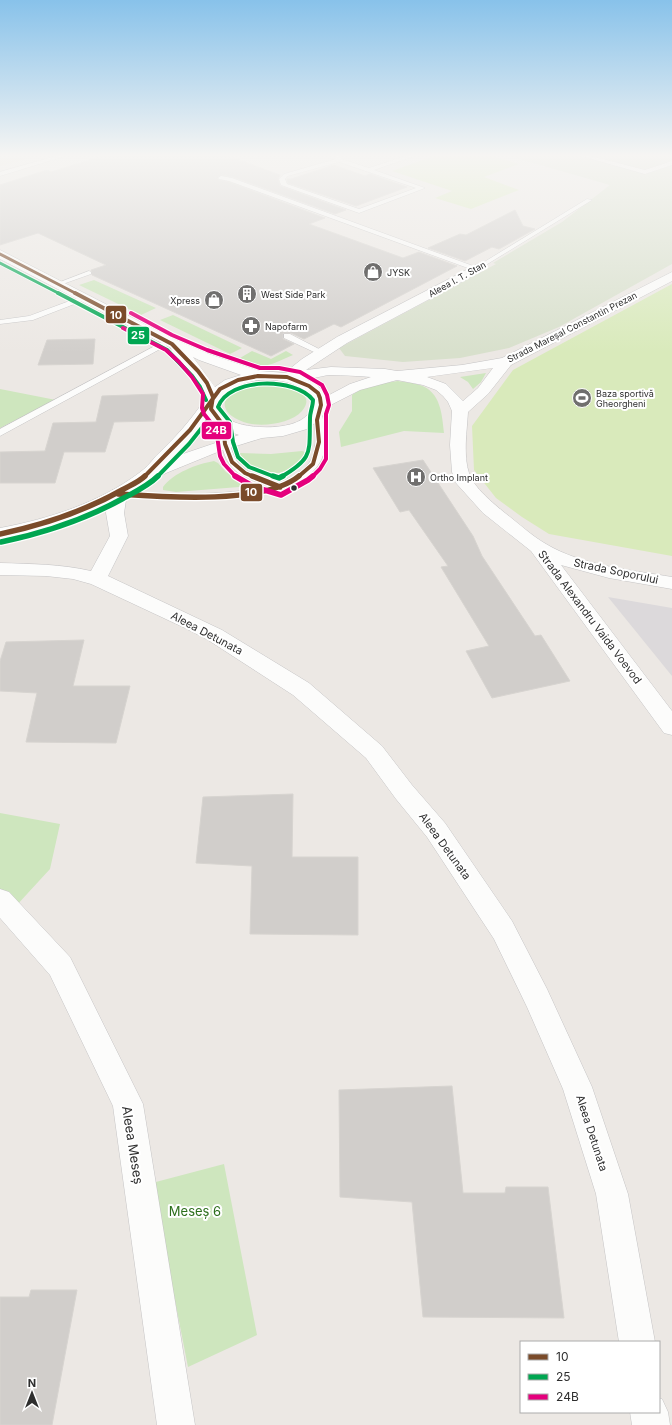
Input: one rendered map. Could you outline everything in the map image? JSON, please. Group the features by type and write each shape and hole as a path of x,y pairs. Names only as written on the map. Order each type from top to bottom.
{"street":[{"path":"1,256 86,298 170,343 263,376"},
{"name":"Aleea I. T. Stan","path":"290,378 307,362 342,340 477,268"},
{"name":"Strada Mareșal Constantin Prezan","path":"290,378 313,372 331,371 368,372 398,375 462,369 506,362 672,276"},
{"name":"Aleea I. T. Stan","path":"263,376 316,350 342,340"},
{"path":"170,343 198,371 207,383 212,399 212,414 222,424 240,430 261,433"},
{"path":"398,375 427,381 441,387 455,400 460,411 483,391 506,362"},
{"name":"Strada Mareșal Constantin Prezan","path":"261,433 296,428 310,420 319,409 355,388 398,375"},
{"path":"145,477 195,426 212,399 222,387 228,384 242,379 263,376 290,378 304,383 316,390 320,398 319,409"},
{"name":"Strada Alexandru Vaida Voevod","path":"460,411 458,445 460,472 465,483 489,509 538,547 672,727"},
{"path":"0,534 40,525 61,518 118,494 145,477 206,449 261,433"},
{"path":"96,579 119,536 115,513 118,494"},
{"name":"Strada Soporului","path":"538,547 569,561 582,565 609,572 672,583"},
{"name":"Aleea Detunata","path":"0,569 46,570 73,573 96,579 215,635 302,689 374,752 404,792 436,830 503,930 537,998 577,1086 612,1194 637,1341"},
{"name":"Aleea Meseș","path":"0,900 60,966 128,1104 176,1425"},
{"path":"649,1413 651,1425"}],"lane":[{"path":"345,220 477,268"},
{"name":"Aleea I. T. Stan","path":"477,268 555,220"},
{"path":"58,284 89,273"},
{"path":"0,322 30,318 86,298"},
{"path":"287,336 316,350"},
{"path":"0,433 170,343"},
{"path":"118,494 162,497 232,496 280,487 303,474 314,464 320,447 319,409"},
{"path":"222,424 224,443 232,463 238,469 253,478 280,487"}],"shaded area":[{"path":"608,597 672,608 672,676"}],"green space":[{"path":"564,220 672,220 672,264 559,327 509,348 460,358 403,362 345,356 339,348 496,264 493,263"},
{"path":"94,280 156,308 141,315 79,285"},
{"name":"Baza sportivă Gheorgheni","path":"672,284 672,556 549,534 496,498 474,470 472,426 513,370"},
{"path":"173,315 242,348 230,354 160,320"},
{"path":"252,351 271,359 286,351 293,355 267,365 256,364 240,358"},
{"path":"486,373 481,382 473,389 468,382 460,377"},
{"path":"398,381 420,385 427,388 432,393 439,405 444,433 404,431 341,447 339,432 352,411 352,395 365,386"},
{"path":"266,383 287,386 302,393 306,398 306,404 302,411 297,416 290,419 264,425 241,421 227,412 225,401 233,392 247,386"},
{"path":"0,389 56,400 0,428"},
{"path":"305,452 305,454 288,469 279,473 271,474 263,473 254,469 235,455 238,453 271,454"},
{"path":"214,461 218,463 226,472 245,485 239,487 176,492 163,490 163,487 167,482 179,473 200,464"},
{"path":"0,813 60,824 50,869 16,906 0,889"},
{"name":"Meseș 6","path":"224,1164 257,1335 188,1367 152,1183"}],"building":[{"path":"0,220 318,220 309,224 403,258 419,252 457,266 341,327 334,324 304,339 291,333 283,333 283,339 294,344 271,356 92,275 91,270 106,265 38,233 0,245"},
{"path":"494,220 520,220 523,226 535,229 499,249 492,247 465,261 428,248 460,234 466,235"},
{"path":"95,339 93,364 38,365 47,340"},
{"path":"158,394 154,421 114,422 105,452 64,452 55,483 0,483 0,452 45,451 53,423 96,422 102,396"},
{"path":"423,460 473,536 482,556 535,636 541,635 570,681 492,698 466,651 489,646 441,567 448,566 409,510 400,512 373,468"},
{"path":"84,640 73,686 130,686 116,743 26,742 37,693 0,691 0,661 6,642"},
{"path":"293,794 292,857 358,857 358,935 250,934 252,866 196,863 203,797"},
{"path":"452,1086 463,1193 505,1193 506,1187 548,1187 564,1318 423,1317 412,1202 340,1197 339,1090"},
{"path":"31,1290 77,1290 52,1425 0,1425 0,1297 29,1297"}],"transit line":[{"name":"10","path":"0,254 172,344 198,371 207,383 213,397"},
{"name":"25","path":"0,263 167,350 192,376 200,387 206,400"},
{"name":"24B","path":"123,328 166,350 192,377 202,390 203,412 216,429 220,456 229,471 245,483 263,491 281,495 308,480 320,469 326,459 326,414 329,405 327,395 322,385 300,372 279,368 260,368 207,350 172,335 131,313"},
{"name":"10","path":"0,534 38,526 74,514 110,497 143,478 190,430 220,389 238,380 258,376 287,377 309,386 318,393 321,405 317,420 319,442 313,464 294,480 268,490 235,495 168,497 118,494"},
{"name":"25","path":"259,384 296,387 309,394 313,400 310,416 310,441 308,455 299,466 279,478 249,467 238,457 233,442 230,422 218,407 220,401 234,390 259,384"},
{"name":"10","path":"213,397 211,409 223,425 225,444 232,462 245,473 280,487"},
{"name":"25","path":"1,542 35,535 69,524 101,511 143,488 153,481 189,444 208,420"}],"place":[{"name":"JYSK","path":"373,272"},
{"name":"West Side Park","path":"247,294"},
{"name":"Xpress","path":"214,300"},
{"name":"Napofarm","path":"251,326"},
{"name":"Baza sportivă Gheorgheni","path":"582,398"},
{"name":"Ortho Implant","path":"416,477"}]}
